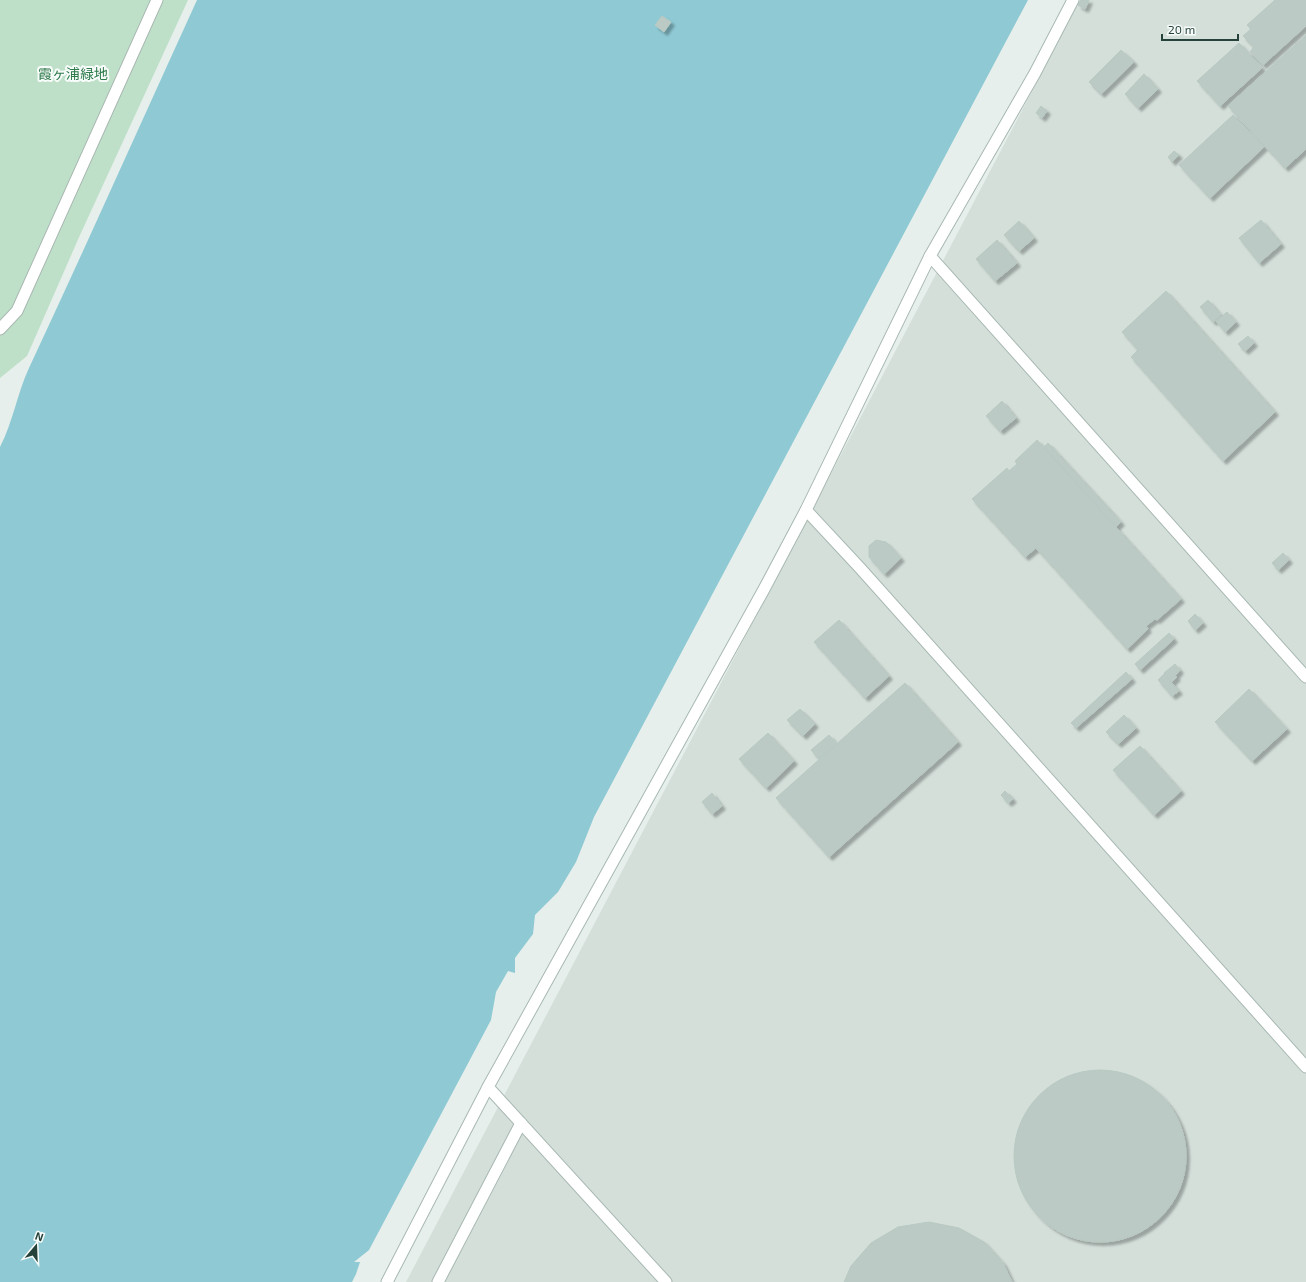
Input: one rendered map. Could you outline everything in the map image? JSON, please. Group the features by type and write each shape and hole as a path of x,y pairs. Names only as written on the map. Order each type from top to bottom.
{"lane":[{"path":"0,328 17,311 157,0"},
{"path":"387,1282 488,1087 760,598 806,510 930,256 1035,73 1073,0"},
{"path":"930,256 1306,677"},
{"path":"806,510 876,586 1306,1066"},
{"path":"488,1087 666,1282"},
{"path":"438,1282 521,1123"}],"shaded area":[{"path":"1080,0 1306,0 1306,1282 406,1282"}],"green space":[{"name":"霞ヶ浦緑地","path":"0,0 188,0 80,235 27,356 0,378"}],"water":[{"path":"197,0 1028,0 594,817 576,862 558,892 535,915 533,934 515,958 515,973 508,971 496,992 491,1020 369,1250 354,1262 360,1262 352,1282 0,1282 0,447 29,368"}],"building":[{"path":"1081,0 1089,0 1085,9 1078,5"},
{"path":"1275,0 1306,0 1306,26 1263,65 1250,52 1254,47 1243,36 1251,29 1247,25"},
{"path":"662,16 671,22 664,32 655,25"},
{"path":"1306,35 1306,149 1285,168 1228,106"},
{"path":"1239,43 1262,68 1220,106 1197,81"},
{"path":"1121,50 1134,62 1101,94 1089,82"},
{"path":"1144,74 1158,89 1138,108 1125,94"},
{"path":"1041,106 1047,111 1042,118 1036,113"},
{"path":"1233,115 1264,147 1210,198 1179,165"},
{"path":"1174,151 1179,155 1172,162 1168,157"},
{"path":"1261,220 1281,244 1259,263 1239,238"},
{"path":"1019,221 1034,238 1019,251 1004,235"},
{"path":"997,240 1017,263 995,281 976,259"},
{"path":"1166,291 1275,412 1223,461 1131,357 1138,350 1122,332"},
{"path":"1208,300 1221,315 1213,322 1200,307"},
{"path":"1227,312 1236,322 1225,332 1216,321"},
{"path":"1248,336 1254,343 1245,351 1238,344"},
{"path":"1002,401 1016,418 1000,431 986,416"},
{"path":"1037,440 1181,599 1157,620 1155,619 1146,626 1148,629 1127,649 1036,548 1025,557 972,499 1007,468 1009,471 1017,464 1015,461"},
{"path":"1048,443 1121,522 1116,527 1044,447"},
{"path":"876,540 886,542 901,558 884,574 869,557 869,546"},
{"path":"1283,553 1289,560 1278,570 1272,563"},
{"path":"1195,614 1203,623 1195,630 1188,621"},
{"path":"839,620 889,676 865,698 814,642"},
{"path":"1169,633 1174,639 1140,670 1135,664"},
{"path":"1175,664 1180,670 1175,676 1177,677 1172,682 1164,673"},
{"path":"1126,672 1132,679 1076,728 1071,723"},
{"path":"1164,674 1179,691 1172,696 1158,680"},
{"path":"905,683 958,742 829,857 776,798"},
{"path":"1249,689 1287,729 1252,761 1215,722"},
{"path":"800,709 815,724 803,736 787,720"},
{"path":"1124,715 1136,728 1118,744 1106,732"},
{"path":"768,733 794,761 766,788 739,759"},
{"path":"829,735 837,744 819,759 811,750"},
{"path":"1140,746 1181,791 1154,815 1113,770"},
{"path":"1005,791 1013,799 1008,803 1001,795"},
{"path":"712,793 722,806 712,814 702,802"},
{"path":"1100,1070 1117,1072 1133,1077 1148,1085 1161,1095 1171,1108 1179,1123 1184,1139 1186,1156 1184,1173 1179,1189 1171,1204 1161,1217 1148,1227 1133,1235 1117,1240 1100,1242 1083,1240 1067,1235 1052,1227 1039,1217 1029,1204 1021,1189 1016,1173 1014,1156 1016,1139 1021,1123 1029,1108 1039,1095 1052,1085 1067,1077 1083,1072"},
{"path":"929,1222 959,1228 984,1242 1003,1263 1012,1282 844,1282 851,1266 871,1243 898,1227"}]}
